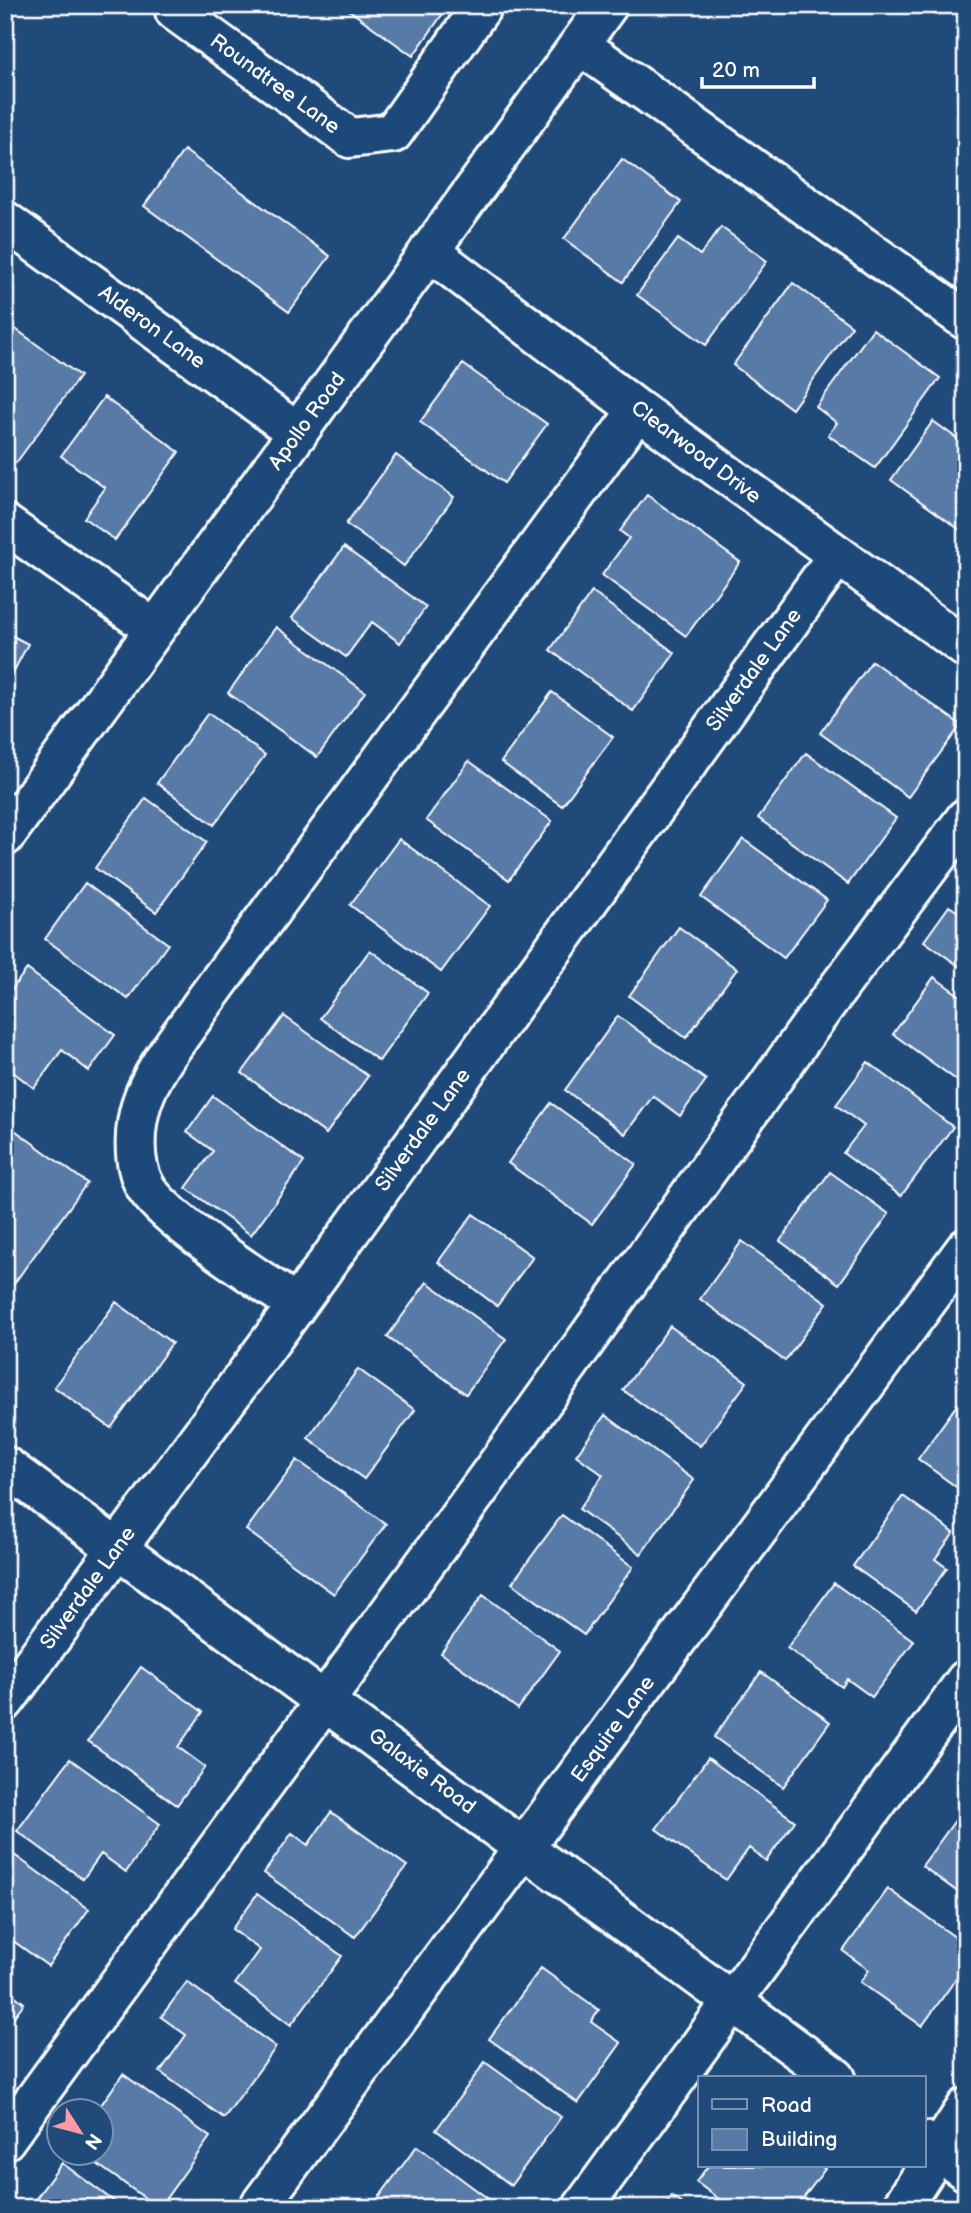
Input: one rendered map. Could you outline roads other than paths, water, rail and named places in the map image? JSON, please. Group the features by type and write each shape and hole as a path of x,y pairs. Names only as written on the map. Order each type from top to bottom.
{"street":[{"name":"Roundtree Lane","path":"175,10 350,138 393,133 483,5"},
{"name":"Apollo Road","path":"6,832 153,628 299,433 590,19"},
{"path":"590,19 966,320"},
{"name":"Alderon Lane","path":"5,221 299,433"},
{"name":"Clearwood Drive","path":"429,251 639,410 966,648"},
{"path":"297,1305 191,1230 145,1186 137,1161 136,1128 142,1101 153,1077 201,1006 639,410"},
{"path":"5,524 153,628"},
{"name":"Silverdale Lane","path":"5,1701 297,1305 837,556"},
{"path":"5,2140 515,1440 811,1025 966,818"},
{"name":"Esquire Lane","path":"258,2208 966,1248"},
{"name":"Galaxie Road","path":"5,1466 833,2076"},
{"path":"582,2208 966,1680"},
{"path":"901,2208 943,2155 966,2108"}]}
